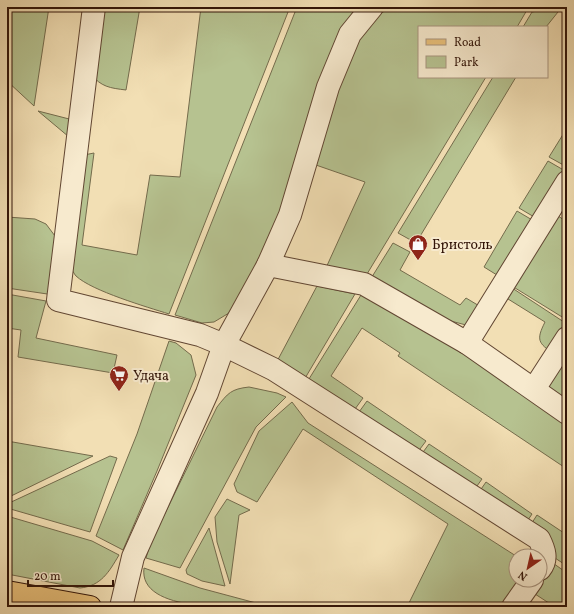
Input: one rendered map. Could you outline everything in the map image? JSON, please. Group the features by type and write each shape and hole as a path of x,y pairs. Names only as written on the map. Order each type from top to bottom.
{"main road":[{"path":"7,592 90,607"}],"street":[{"path":"94,7 58,300 200,335 273,369 539,539 543,548"},
{"path":"121,607 133,557 207,393 224,345 268,265 290,215 328,87 350,34 372,7"},
{"path":"467,343 567,182"},
{"path":"268,265 364,284 467,343 567,413"},
{"path":"534,390 567,338"},
{"path":"513,607 526,588"}],"green space":[{"path":"7,7 49,7 34,106 7,81"},
{"path":"97,7 140,7 126,90 106,86 98,82 91,74"},
{"path":"201,7 290,7 169,314 120,298 94,287 76,276 70,266 84,155 94,153 82,245 137,255 150,175 180,177"},
{"path":"297,7 352,7 354,20 282,215 261,260 229,313 214,322 202,323 175,315"},
{"path":"391,7 526,7 527,10 518,26 418,26 418,78 485,78 364,279 325,270 365,182 313,164 331,89 364,24"},
{"path":"558,7 558,12 547,26 524,26 532,12"},
{"path":"492,78 515,78 416,243 398,233"},
{"path":"38,111 77,121 75,142"},
{"path":"567,128 567,167 549,157"},
{"path":"548,161 567,172 541,221 519,208"},
{"path":"517,211 539,224 505,280 484,267"},
{"path":"551,211 564,220 567,216 567,320 507,283"},
{"path":"7,217 35,219 46,224 55,236 54,295 7,288"},
{"path":"393,243 410,252 400,270 460,305 466,298 481,307 466,325 447,320 370,280"},
{"path":"506,284 567,324 567,334 554,354 540,341 540,333 545,322 500,294"},
{"path":"317,286 355,294 301,385 274,367"},
{"path":"7,294 46,301 36,338 117,355 113,373 18,357 21,330 7,328"},
{"path":"361,295 369,297 418,324 567,423 567,469 398,356 400,353 362,328 331,376 363,398 350,416 304,387"},
{"path":"169,341 176,343 191,355 196,375 123,550 96,536 137,434"},
{"path":"567,344 567,409 548,390 548,381"},
{"path":"249,387 277,393 286,397 256,427 180,568 146,558 150,544 217,407 230,392"},
{"path":"367,401 426,441 414,457 354,419"},
{"path":"292,402 308,423 508,551 508,588 518,588 506,607 407,607 448,524 303,429 257,502 237,492 234,484 259,431"},
{"path":"7,441 93,456 7,498"},
{"path":"429,444 482,479 472,493 418,459"},
{"path":"110,456 117,458 90,532 7,508 7,504"},
{"path":"486,482 532,514 524,526 477,495"},
{"path":"227,499 250,510 239,515 230,584 217,542 215,517"},
{"path":"537,515 567,535 567,566 549,554 548,548 544,548 528,529"},
{"path":"7,516 92,541 119,555 104,577 87,587 80,588 7,574"},
{"path":"209,528 225,586 202,581 187,574 186,570"},
{"path":"550,561 567,573 567,607 555,607 535,594 538,588 548,588 548,565"},
{"path":"144,568 200,588 271,607 216,607 173,601 157,594 146,583"}],"place":[{"name":"Бристоль","path":"418,261"},
{"name":"Удача","path":"119,392"}]}
